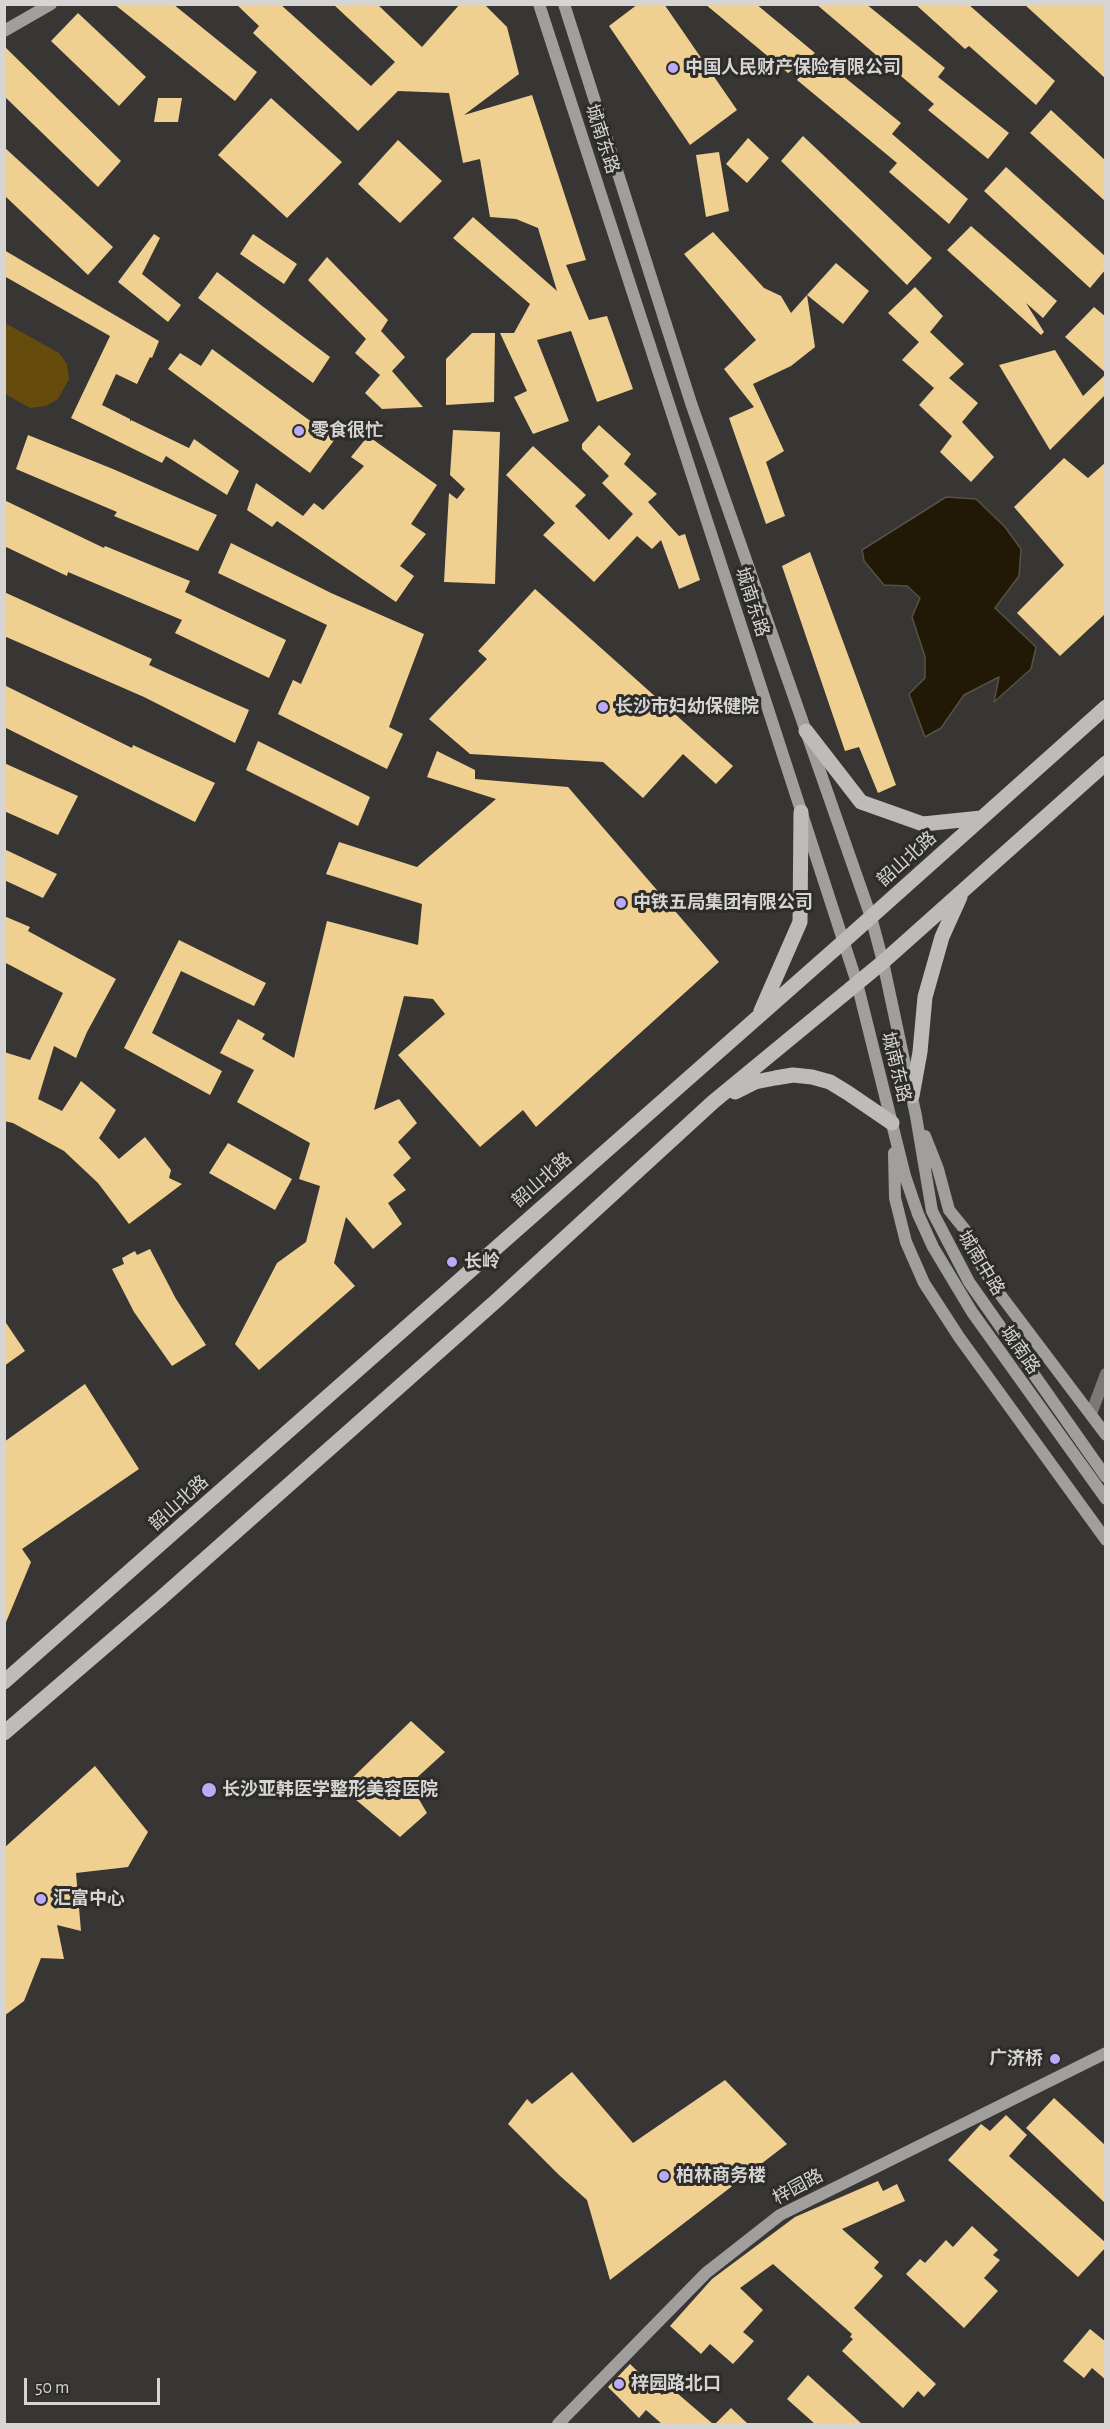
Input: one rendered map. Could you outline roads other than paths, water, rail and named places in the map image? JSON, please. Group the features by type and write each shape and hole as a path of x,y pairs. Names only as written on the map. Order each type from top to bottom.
{"main road":[{"path":"4,31 51,4"},
{"name":"城南东路","path":"538,4 857,983 893,1127 918,1214"},
{"name":"城南东路","path":"564,4 692,403 871,917 912,1096 932,1211"},
{"name":"韶山北路","path":"4,1682 1106,707"},
{"path":"806,731 861,802 923,824 981,818"},
{"path":"7,1727 160,1599 496,1301 713,1102 883,962 1106,763"},
{"path":"759,1016 800,922 801,812"},
{"path":"912,1096 920,1052 925,997 942,937 956,904 966,888"},
{"path":"713,1102 755,1082 793,1075 812,1077 830,1082 848,1092 893,1127 896,1198 906,1242 924,1283 959,1337 1106,1540"},
{"path":"916,1116 938,1169 949,1210 966,1231 979,1262 996,1289 1106,1435"},
{"name":"城南中路","path":"932,1211 969,1282 1106,1477"},
{"name":"城南路","path":"918,1214 933,1247 972,1312 1106,1499"},
{"name":"梓园路","path":"558,2424 706,2273 780,2215 1106,2053"}],"street":[{"path":"1091,1414 1106,1374"}],"place":[{"name":"中国人民财产保险有限公司","path":"673,68"},
{"name":"零食很忙","path":"299,431"},
{"name":"长沙市妇幼保健院","path":"603,707"},
{"name":"中铁五局集团有限公司","path":"621,903"},
{"name":"长岭","path":"452,1262"},
{"name":"长沙亚韩医学整形美容医院","path":"209,1790"},
{"name":"汇富中心","path":"41,1899"},
{"name":"广济桥","path":"1055,2059"},
{"name":"柏林商务楼","path":"664,2176"},
{"name":"梓园路北口","path":"619,2384"}]}
